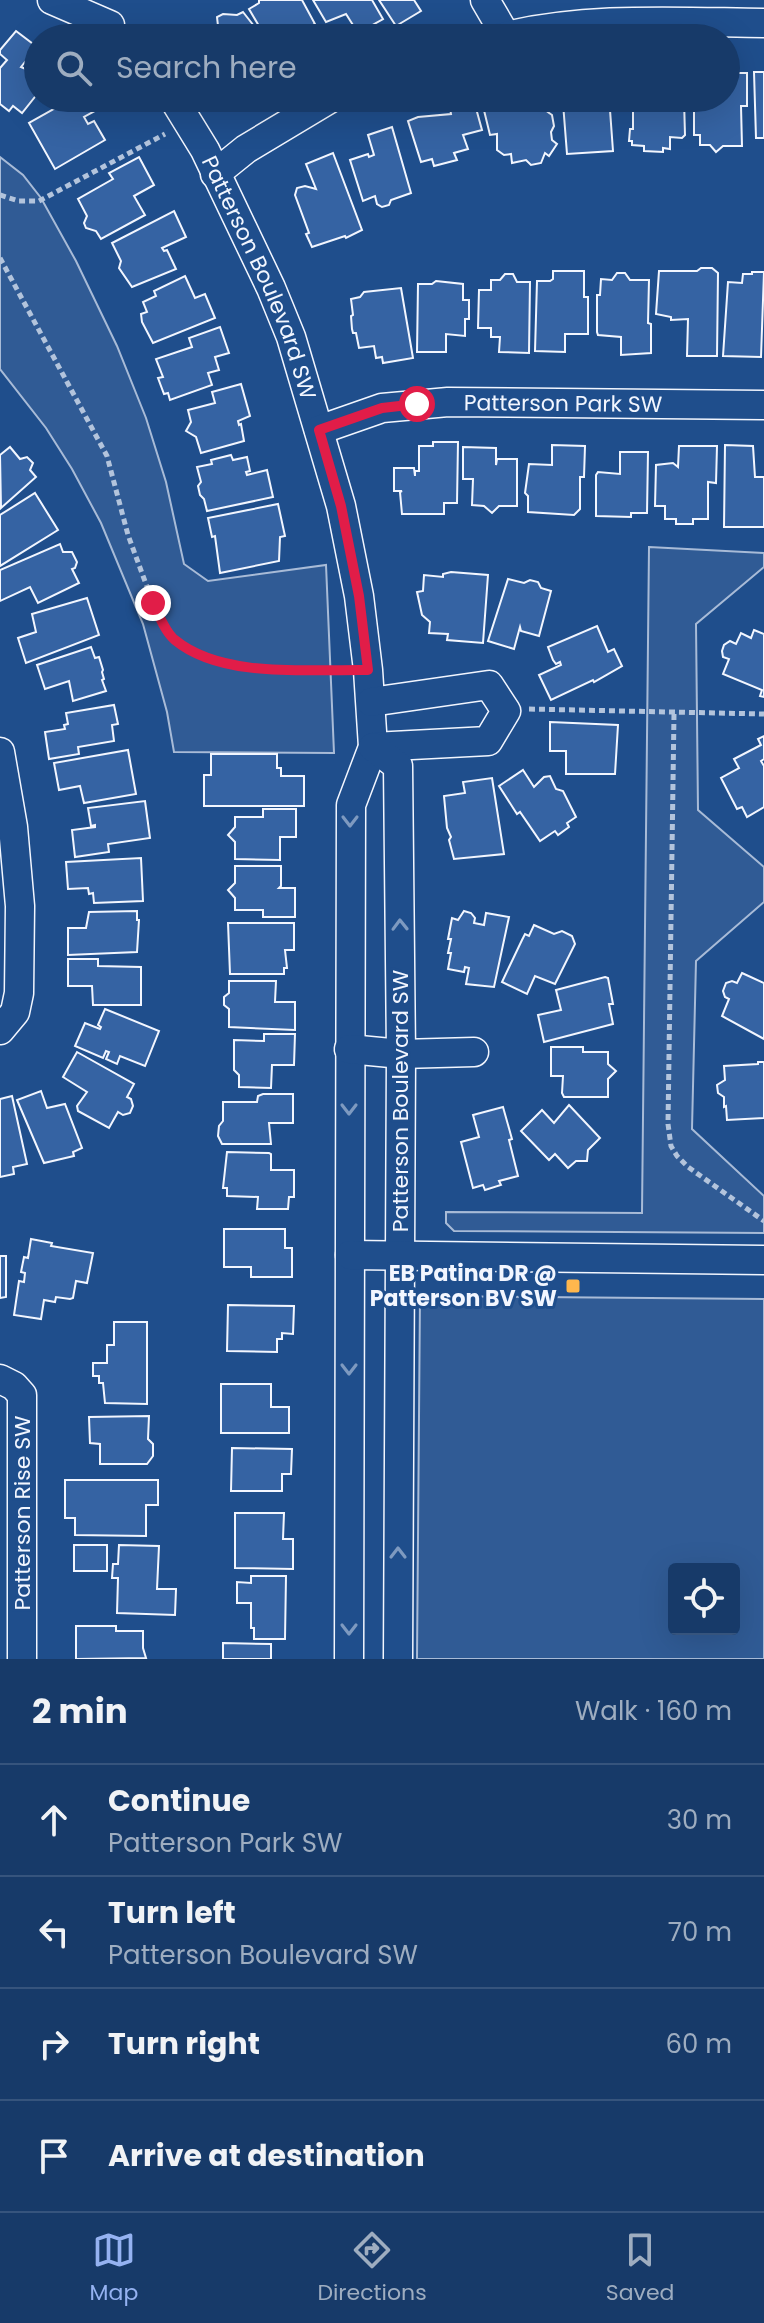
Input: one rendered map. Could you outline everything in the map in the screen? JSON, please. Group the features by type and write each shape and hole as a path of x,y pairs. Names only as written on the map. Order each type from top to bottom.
{"street":[{"path":"52,0 100,24"},
{"path":"89,0 109,24"},
{"path":"485,0 496,24"},
{"path":"596,24 764,23"},
{"name":"Patterson Boulevard SW","path":"182,112 205,150 291,337 341,506 359,596 368,670 373,747 351,805 349,1659"},
{"path":"215,174 246,149 308,112"},
{"name":"Patterson Park SW","path":"319,430 382,408 448,402 764,405"},
{"path":"371,702 489,685 506,711 488,741 373,747"},
{"name":"Patterson Boulevard SW","path":"373,747 398,766 401,1054 398,1659"},
{"path":"0,752 13,827 20,906 19,993 15,1012 0,1030"},
{"path":"349,1049 401,1054 474,1052"},
{"path":"350,1255 764,1260"},
{"name":"Patterson Rise SW","path":"0,1379 14,1386 22,1395 22,1659"}],"path":[{"path":"0,195 19,201 39,201 165,134"},
{"path":"0,258 107,456 128,535 153,603 173,639 204,658 261,669 368,670"},
{"path":"506,711 522,708 764,714"},
{"path":"674,714 668,1124 671,1146 688,1167 764,1221"}],"shaded area":[{"path":"0,157 23,175 41,198 117,346 146,418 166,482 184,564 208,581 326,565 334,753 174,752 167,712 143,624 101,523 46,428 0,369"},
{"path":"649,547 764,553 764,567 696,624 698,810 764,867 764,902 696,961 692,1129 764,1196 764,1233 454,1231 446,1223 446,1212 642,1213"},
{"path":"420,1296 764,1299 764,1659 417,1659"}],"building":[{"path":"259,0 302,0 315,24 258,24 249,9"},
{"path":"313,0 372,0 383,19 374,24 352,24 346,14 326,22"},
{"path":"379,0 414,0 421,11 395,24"},
{"path":"243,12 252,24 218,24 217,17 223,14"},
{"path":"16,31 24,37 22,113 13,106 9,111 0,104 0,68 7,60 0,50"},
{"path":"754,72 764,72 764,138 756,138"},
{"path":"740,73 747,73 747,106 741,106 742,146 723,146 716,152 710,145 700,145 700,135 694,135 694,112 740,112"},
{"path":"48,112 93,112 84,117 88,124 94,121 105,140 55,169 29,123"},
{"path":"477,112 482,130 463,135 468,149 454,153 457,160 434,166 432,159 421,162 408,121"},
{"path":"484,112 548,112 552,115 554,126 552,140 557,144 549,156 545,153 541,163 531,165 526,160 512,163 511,154 504,155 497,150 497,134 490,135"},
{"path":"564,112 610,112 613,151 567,154"},
{"path":"633,112 684,112 685,135 682,138 670,137 670,149 663,148 663,152 644,151 644,146 632,145 629,141 630,129 633,129"},
{"path":"392,127 411,193 382,207 377,204 375,196 363,201 350,160 374,155 368,135"},
{"path":"333,153 362,230 346,238 312,247 295,195 297,188 305,186 316,189 306,164"},
{"path":"139,157 154,185 134,196 145,215 101,239 96,231 86,228 84,223 87,216 78,199 113,179 109,173"},
{"path":"174,211 186,237 162,248 167,250 176,269 132,287 119,268 121,261 112,243"},
{"path":"712,268 718,273 717,356 687,356 688,319 671,320 671,317 656,314 659,271 697,271"},
{"path":"553,271 584,271 588,334 565,334 565,352 535,351 537,281 550,281"},
{"path":"764,272 761,357 723,356 728,282 742,283 743,274"},
{"path":"617,273 625,273 630,280 649,280 651,353 621,355 621,337 598,335 597,295 600,295 601,279 612,280"},
{"path":"505,274 513,274 517,282 530,282 529,353 499,352 500,337 491,337 491,328 478,328 479,290 491,290 491,280 500,280"},
{"path":"185,276 195,298 205,294 215,318 153,343 142,322 141,314 147,312 143,302 156,296 154,291"},
{"path":"436,281 463,284 463,300 469,300 465,336 446,334 446,352 417,352 418,284"},
{"path":"401,288 413,358 383,363 382,357 376,358 374,346 359,348 352,329 351,299 360,297 364,292"},
{"path":"220,327 229,353 215,357 219,370 208,373 212,385 170,400 158,378 163,377 156,359 192,347 189,338"},
{"path":"241,384 250,416 238,421 244,441 201,453 196,437 186,431 191,422 188,410 215,403 212,392"},
{"path":"433,442 458,442 457,503 444,503 444,514 402,514 402,491 394,491 394,468 414,468 415,476 415,471 419,471 419,446 433,446"},
{"path":"552,445 585,446 584,477 580,477 580,509 574,515 528,512 528,496 525,493 529,464 552,465"},
{"path":"725,445 753,446 755,477 764,477 764,527 724,527"},
{"path":"679,446 717,446 716,483 708,482 708,519 693,519 693,524 676,524 676,519 665,519 665,506 655,506 656,465 673,463 678,467"},
{"path":"10,447 20,459 27,457 33,463 30,470 36,477 1,508 0,455"},
{"path":"463,447 496,448 496,465 497,459 517,459 517,506 499,506 492,513 484,506 472,505 473,479 463,479"},
{"path":"620,452 648,452 647,513 631,513 631,517 596,516 596,475 598,472 620,474"},
{"path":"231,455 233,460 247,457 250,471 246,472 247,475 267,470 273,497 207,511 200,495 197,467"},
{"path":"35,493 58,530 0,566 0,515"},
{"path":"278,504 285,536 280,537 279,561 220,573 215,536 212,537 208,518"},
{"path":"60,544 63,552 72,552 77,562 72,569 79,583 38,603 30,587 0,601 0,570"},
{"path":"443,574 488,575 483,643 447,640 448,634 429,633 430,622 422,615 417,592 423,591 424,575 443,577"},
{"path":"508,579 538,582 541,588 551,591 539,636 521,631 520,627 514,649 488,641"},
{"path":"87,598 99,635 26,663 18,638 36,632 32,614"},
{"path":"597,626 608,652 614,649 622,666 551,700 539,675 561,665 553,660 548,647"},
{"path":"754,630 764,634 764,697 760,696 762,690 723,674 729,659 723,657 724,645 730,641 736,644 741,633 751,638"},
{"path":"91,647 95,658 99,657 106,691 73,701 69,681 45,689 37,665"},
{"path":"114,705 118,724 112,725 114,741 78,747 79,754 49,759 45,732 65,729 64,725 68,724 66,713"},
{"path":"550,722 618,725 615,774 566,774 566,751 550,751"},
{"path":"764,736 764,759 761,761 764,766 764,807 747,817 742,807 737,809 721,778 739,768 734,759 761,745 758,739"},
{"path":"128,750 136,794 84,803 80,786 59,790 54,763"},
{"path":"211,754 277,754 277,768 281,768 281,776 304,776 304,806 204,806 204,775 211,775"},
{"path":"523,770 534,787 544,777 550,776 556,789 563,791 576,817 558,835 555,831 540,841 499,786"},
{"path":"492,778 504,854 454,859 444,796 465,793 463,782"},
{"path":"145,801 150,838 108,844 109,852 75,857 72,830 95,827 91,826 88,808"},
{"path":"263,809 296,809 296,837 280,837 280,860 235,859 235,842 228,835 235,827 235,817 263,817"},
{"path":"141,858 143,901 94,903 93,893 89,894 88,888 68,889 66,862"},
{"path":"235,866 281,866 279,888 295,888 295,917 263,917 263,910 235,910 235,898 228,890 235,883"},
{"path":"137,911 137,952 68,955 68,928 86,928 89,912"},
{"path":"464,911 471,913 474,923 484,925 486,913 509,917 494,987 466,984 469,968 465,967 464,972 448,969 452,918 458,920"},
{"path":"228,923 294,923 294,950 285,950 287,968 284,968 284,974 230,974"},
{"path":"534,925 554,934 562,931 572,936 575,944 555,984 535,976 527,994 502,982 525,934 529,936"},
{"path":"68,959 98,959 98,966 141,967 141,1005 93,1005 92,986 68,986"},
{"path":"742,973 764,983 764,1039 722,1016 729,999 723,991 726,983 737,983"},
{"path":"608,978 613,1004 609,1004 613,1024 544,1042 538,1015 561,1010 556,990"},
{"path":"229,981 276,981 275,1002 295,1002 295,1030 229,1027 229,1009 224,1005 224,997 229,993"},
{"path":"105,1009 159,1031 145,1066 120,1056 117,1064 106,1059 109,1052 106,1051 103,1058 75,1046 85,1023 100,1029 98,1025"},
{"path":"264,1034 295,1034 294,1065 272,1065 271,1088 239,1087 239,1075 234,1070 234,1040 264,1041"},
{"path":"551,1047 583,1047 583,1052 608,1052 608,1064 616,1071 608,1079 608,1097 564,1097 563,1076 551,1076"},
{"path":"77,1052 134,1084 127,1097 133,1106 130,1113 123,1115 118,1112 109,1128 78,1111 77,1106 87,1092 63,1077"},
{"path":"764,1062 764,1118 727,1120 724,1097 718,1093 717,1085 725,1080 724,1066"},
{"path":"41,1091 47,1108 65,1104 82,1148 73,1152 74,1156 44,1163 17,1100"},
{"path":"293,1094 293,1123 269,1123 271,1144 222,1144 218,1136 223,1121 223,1102 257,1102 258,1096"},
{"path":"12,1096 27,1164 13,1167 14,1174 0,1177 0,1099"},
{"path":"569,1105 600,1138 588,1150 587,1161 576,1161 568,1168 555,1154 549,1160 521,1131 542,1110 554,1123"},
{"path":"503,1107 518,1176 499,1181 501,1185 485,1190 483,1185 473,1188 461,1142 479,1137 473,1115"},
{"path":"227,1152 269,1153 271,1170 294,1170 294,1197 289,1197 288,1209 257,1209 258,1197 227,1196 227,1188 223,1188"},
{"path":"224,1229 285,1229 285,1248 292,1248 292,1277 251,1277 251,1267 224,1267"},
{"path":"31,1239 52,1243 51,1246 93,1253 87,1283 76,1281 73,1298 56,1297 55,1302 44,1300 41,1319 14,1315 19,1281 24,1282 25,1273 21,1272 24,1257 28,1258"},
{"path":"0,1256 6,1256 6,1297 0,1298"},
{"path":"228,1305 294,1306 293,1334 282,1333 282,1339 277,1339 277,1352 227,1351"},
{"path":"114,1322 147,1322 147,1404 105,1403 103,1383 99,1383 99,1376 93,1376 93,1363 107,1363 107,1345 114,1345"},
{"path":"221,1384 271,1384 271,1407 289,1407 289,1433 221,1433"},
{"path":"149,1416 148,1439 153,1444 153,1456 147,1464 100,1464 100,1444 90,1443 89,1417"},
{"path":"232,1448 292,1449 291,1474 282,1474 282,1491 231,1491"},
{"path":"65,1480 158,1480 158,1505 146,1505 146,1536 75,1535 75,1518 65,1518"},
{"path":"235,1513 284,1513 283,1539 293,1539 293,1569 235,1568"},
{"path":"74,1545 107,1545 107,1571 74,1571"},
{"path":"119,1545 159,1546 157,1589 176,1589 175,1615 117,1613 118,1578 112,1578 113,1564 118,1564"},
{"path":"251,1576 286,1576 285,1639 254,1639 251,1603 237,1603 237,1582 251,1583"},
{"path":"76,1626 116,1626 116,1631 143,1631 146,1658 76,1659"},
{"path":"223,1643 271,1644 271,1659 223,1659"}],"place":[{"name":"EB Patina DR @ Patterson BV SW","path":"573,1286"}],"route":[{"path":"153,603 173,639 204,658 261,669 368,670 359,596 341,506 319,430 382,408 417,404"}]}
